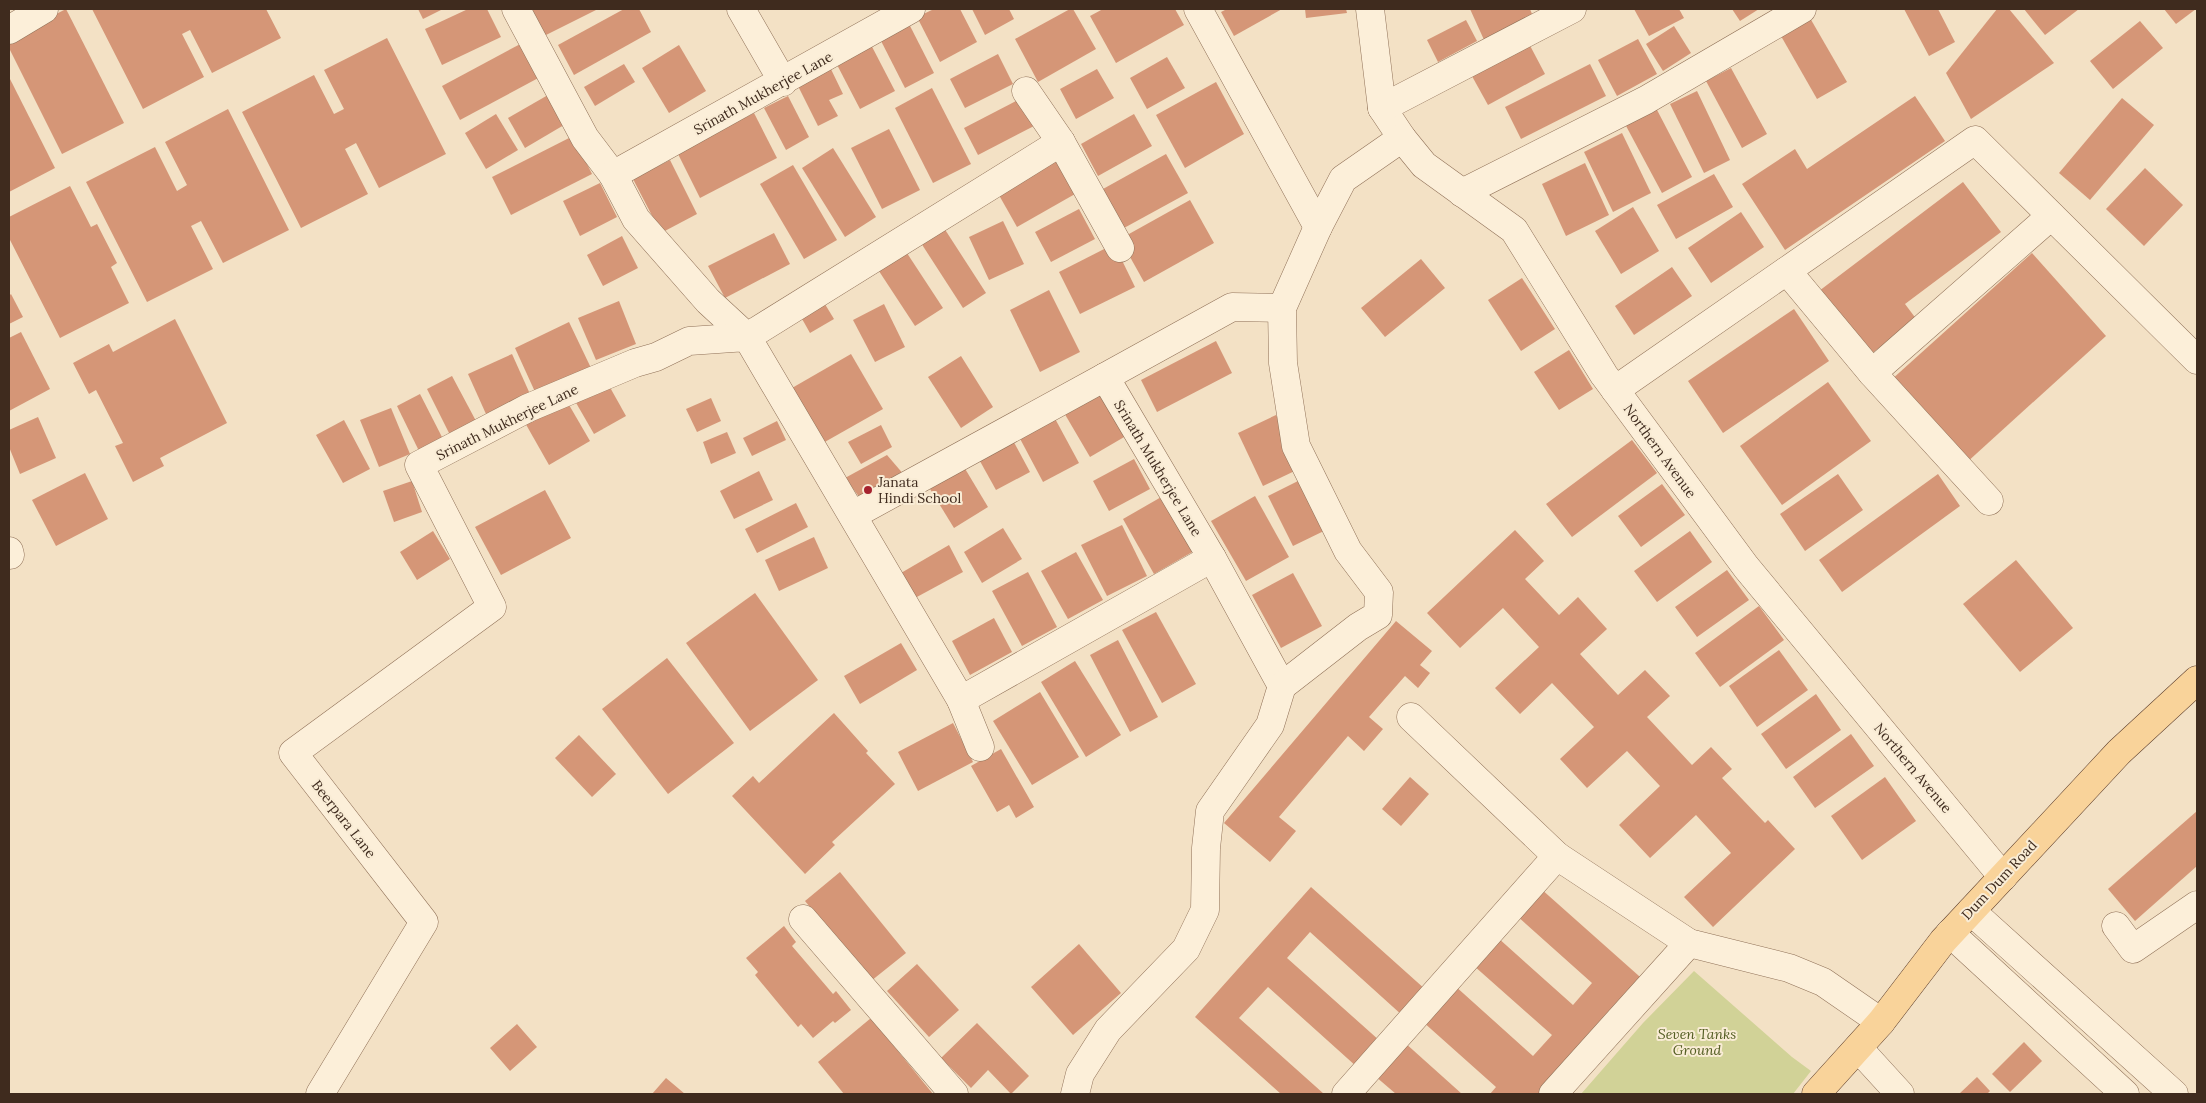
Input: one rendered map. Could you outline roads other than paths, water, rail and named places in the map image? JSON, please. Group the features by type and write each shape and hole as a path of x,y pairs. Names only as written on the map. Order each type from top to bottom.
{"main road":[{"name":"Dum Dum Road","path":"1816,1094 1881,1022 1950,933 2119,752 2197,680"}],"street":[{"path":"9,30 44,9"},
{"path":"516,9 585,138 613,175 636,219 708,300 747,336 961,700 980,748"},
{"path":"741,9 782,82"},
{"name":"Srinath Mukherjee Lane","path":"613,175 912,9"},
{"path":"1198,9 1318,227"},
{"name":"Northern Avenue","path":"1370,9 1382,108 1402,138 1424,165 1514,230 1615,390 1746,567 2003,877"},
{"path":"1382,108 1572,9"},
{"path":"1462,193 1646,100 1802,9"},
{"path":"1026,91 1061,142 1120,248"},
{"path":"1075,1094 1080,1074 1108,1030 1186,949 1205,910 1206,848 1210,811 1270,724 1282,686 1358,628 1378,616 1379,592 1348,551 1296,446 1283,363 1282,308 1318,227 1343,179 1402,138"},
{"path":"1615,390 1975,140 2197,360"},
{"name":"Srinath Mukherjee Lane","path":"492,607 419,465 528,408 690,340 747,336 1061,142"},
{"path":"1872,373 2051,216"},
{"path":"1786,271 1872,373 1989,501"},
{"path":"853,515 1232,307 1282,308"},
{"name":"Srinath Mukherjee Lane","path":"1104,377 1212,558 1282,686"},
{"path":"961,700 1212,558"},
{"name":"Beerpara Lane","path":"320,1094 424,922 293,753 492,607"},
{"path":"1411,717 1557,856 1689,943 1789,968 1823,982 1881,1022"},
{"path":"1346,1094 1557,856"},
{"path":"2116,926 2133,949 2197,905"},
{"path":"1971,911 2174,1094"},
{"path":"804,919 954,1094"},
{"path":"1950,933 2125,1094"},
{"path":"1553,1094 1689,943"},
{"path":"1858,1048 1900,1094"}],"place":[{"name":"Janata Hindi School","path":"868,490"}],"park label":[{"name":"Seven Tanks Ground","path":"1697,1042"}]}
